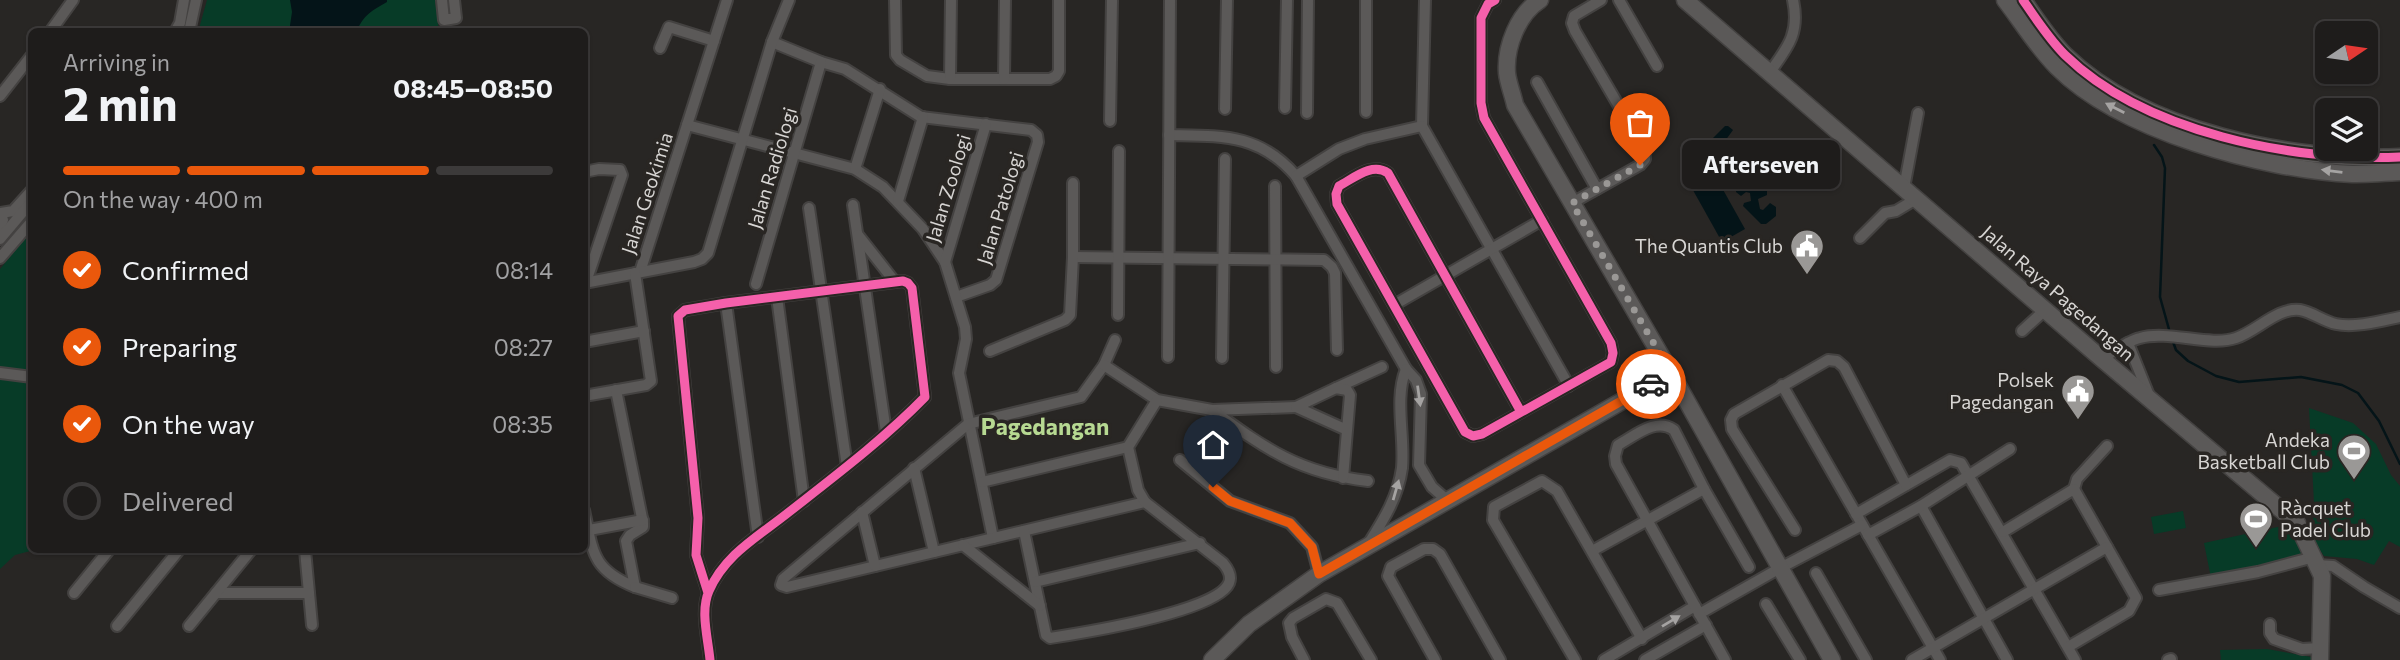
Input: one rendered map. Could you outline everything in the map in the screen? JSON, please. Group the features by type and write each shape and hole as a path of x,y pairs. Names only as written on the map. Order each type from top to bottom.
{"street":[{"path":"53,28 73,0"},
{"path":"177,28 184,0"},
{"path":"190,28 196,0"},
{"path":"442,0 444,20 456,18 454,0"},
{"name":"Jalan Geokimia","path":"637,272 727,0"},
{"path":"588,282 694,262 708,253 772,42 789,0"},
{"path":"895,0 896,55 927,76 950,79 1050,79 1058,74 1059,0"},
{"path":"950,79 951,0"},
{"path":"1004,79 1005,0"},
{"path":"1110,121 1112,0"},
{"path":"1168,356 1170,0"},
{"path":"1225,109 1227,0"},
{"path":"1285,108 1287,0"},
{"path":"1307,113 1308,0"},
{"path":"1366,0 1366,112"},
{"path":"1425,0 1422,126 1569,386"},
{"path":"1540,0 1521,22 1510,42 1507,73 1515,105 1671,373 1832,660"},
{"path":"1572,203 1640,165 1645,159 1644,149 1572,23 1574,16 1601,0"},
{"path":"1619,0 1657,66"},
{"name":"Jalan Raya Pagedangan","path":"1685,0 2297,523 2322,576 2320,654"},
{"path":"1770,72 1788,47 1795,30 1793,0"},
{"path":"2005,0 2057,67 2100,100 2138,120 2291,166 2352,174 2368,166 2400,157"},
{"path":"2023,0 2043,30 2065,55 2093,78 2201,138"},
{"path":"1488,1 1481,18 1481,103 1484,118 1611,343 1611,362 1482,435 1473,436 1465,432 1337,204 1336,194 1339,186 1371,169 1382,169 1388,173 1521,412"},
{"path":"660,48 669,27 714,41"},
{"name":"Jalan Patologi","path":"772,42 845,69 923,117 1031,130 1037,135 1038,142 996,280 990,285 956,297"},
{"path":"0,96 28,60"},
{"name":"Jalan Radiologi","path":"756,284 821,62"},
{"path":"1537,82 1597,189"},
{"path":"855,169 880,89"},
{"path":"1860,238 1885,213 1896,211 1910,193 1918,113"},
{"path":"898,201 923,117"},
{"name":"Jalan Zoologi","path":"945,262 986,124"},
{"name":"Jalan Geokimia","path":"687,125 855,169 883,187 923,229 945,262 966,339 959,373 993,538"},
{"path":"1296,176 1339,149 1365,139 1422,126"},
{"path":"1169,135 1226,136 1242,139 1275,155 1296,176 1406,369 1416,380 1421,394 1419,465 1432,488 1448,501"},
{"path":"1118,315 1119,152"},
{"path":"1222,358 1225,159"},
{"path":"2368,166 2400,172"},
{"path":"588,171 614,168 620,170 622,175 588,274"},
{"path":"990,351 1065,320 1070,315 1073,183"},
{"path":"1275,186 1276,367"},
{"path":"0,226 3,220 1,213 13,211 28,194"},
{"path":"853,205 886,432"},
{"path":"0,239 28,206"},
{"path":"809,208 847,466"},
{"path":"1394,305 1542,220"},
{"path":"0,258 28,226"},
{"path":"857,233 895,282"},
{"path":"1073,257 1319,258 1332,267 1335,273 1336,350"},
{"path":"588,396 646,385 651,381 637,272"},
{"path":"708,593 696,555 698,518 677,320 680,313 726,303 908,282 912,288 926,393 921,401 847,466 724,564 708,593 705,619 710,660"},
{"path":"777,297 804,500"},
{"path":"726,303 758,537"},
{"path":"2022,331 2045,310"},
{"path":"2102,359 2141,337 2186,337 2224,341 2235,339 2282,314 2296,310 2346,325 2400,317"},
{"path":"588,341 645,331"},
{"path":"1115,340 1104,365 1081,397 968,424 783,579 781,585 787,587 1145,502"},
{"path":"2128,343 2150,398"},
{"path":"1795,530 1732,429 1731,420 1734,414 1828,360 1837,361 1844,367 1906,485"},
{"path":"1104,365 1157,400 1212,410 1296,407 1382,367"},
{"path":"1366,547 1386,517 1397,494 1402,467 1402,398 1406,369"},
{"path":"0,373 28,376"},
{"path":"1213,660 1249,624 1319,574 1671,373"},
{"path":"1782,385 1940,660"},
{"path":"1336,388 1344,388 1350,395 1343,478"},
{"path":"616,390 643,520 643,527 626,541 635,587"},
{"path":"1024,531 1046,635 1050,638 1096,631 1204,602 1225,589 1230,576 1223,563 1145,502 1138,491 1128,447 1157,400"},
{"path":"1296,407 1346,430"},
{"path":"1212,410 1279,457 1315,471 1368,481"},
{"path":"1726,660 1616,464 1618,445 1657,424 1666,424 1674,430 1703,489 1749,566"},
{"path":"2003,531 2074,489 2077,479 2107,446"},
{"path":"982,482 1128,447"},
{"path":"1604,660 1780,568 1921,506 2010,449"},
{"path":"1180,460 1230,501 1290,523 1312,547 1319,574"},
{"path":"1856,514 1950,460 1961,463 2003,531 2075,660"},
{"path":"1402,467 1419,465"},
{"path":"914,468 934,552"},
{"path":"1575,660 1493,520 1494,507 1542,481 1557,491 1642,639"},
{"path":"1592,551 1703,489"},
{"path":"2068,647 2129,611 2136,598 2074,489"},
{"path":"1921,506 2007,660"},
{"path":"862,512 875,566"},
{"path":"589,530 643,520"},
{"path":"588,526 600,563 614,578 672,598"},
{"path":"1035,582 1200,544"},
{"path":"963,545 1040,606"},
{"path":"1912,660 2107,547"},
{"path":"1435,660 1388,576 1391,566 1429,548 1440,554 1500,660"},
{"path":"74,593 106,553"},
{"path":"117,626 177,553"},
{"path":"189,626 249,553"},
{"path":"305,553 312,625"},
{"path":"2159,590 2316,561 2333,566 2400,608"},
{"path":"1816,573 1866,660"},
{"path":"216,593 309,593"},
{"path":"1304,660 1292,637 1289,623 1326,599 1337,603 1371,660"},
{"path":"1766,604 1800,660"},
{"path":"2270,624 2270,633 2274,639 2320,654"},
{"path":"1649,659 1706,625"}],"green space":[{"path":"207,0 435,0 439,28 199,28"},
{"path":"28,236 28,552 15,555 0,569 0,269"},
{"name":"Andeka Basketball Club","path":"2309,408 2353,423 2376,444 2391,475 2400,486 2400,547 2389,541 2374,565 2357,559 2324,556 2312,538 2314,503"},
{"path":"2183,511 2186,528 2154,534 2151,517"},
{"name":"Ràcquet Padel Club","path":"2291,524 2309,555 2211,578 2204,543"},
{"path":"2267,649 2317,660 2221,660 2220,650"}],"shaded area":[{"path":"290,0 387,0 365,17 358,28 290,28 292,12"},
{"path":"1725,126 1733,130 1725,141 1730,153 1726,161 1719,163 1713,158 1712,139"},
{"path":"1742,163 1748,165 1755,174 1747,180 1749,186 1761,183 1767,187 1767,195 1758,199 1760,209 1763,210 1770,203 1776,207 1776,216 1766,224 1761,224 1743,206 1751,201 1750,193 1746,192 1741,196 1736,192 1736,184 1724,173 1728,164 1737,167"},
{"path":"1712,170 1745,229 1722,242 1689,183"}],"waterway":[{"path":"2154,145 2165,168 2160,297 2170,333"},
{"path":"2172,339 2176,350 2188,361 2216,376 2239,382 2301,377 2342,385 2358,393 2379,421 2400,464"}],"cycle path":[{"path":"1495,0 1488,4 1481,18 1481,103 1484,118 1611,343 1611,362 1482,434 1473,436 1465,432 1337,204 1336,194 1339,186 1363,172 1376,169 1388,173 1521,412"},
{"path":"2023,0 2059,49 2098,82 2136,104 2178,122 2222,137 2268,147 2314,154 2400,157"},
{"path":"708,593 696,555 698,518 678,316 685,310 726,303 903,281 908,283 912,288 925,397 876,442 724,566 706,599 705,625 710,660"}],"way so far":[{"path":"1640,165 1572,203 1671,373 1651,384"}],"place":[{"name":"Afterseven","path":"1640,165"},
{"name":"The Quantis Club","path":"1807,276"},
{"name":"Polsek Pagedangan","path":"2078,421"},
{"name":"Andeka Basketball Club","path":"2354,481"},
{"name":"Ràcquet Padel Club","path":"2256,549"}],"district":[{"name":"Pagedangan","path":"1045,427"}],"route":[{"path":"1213,487 1230,501 1290,523 1312,547 1319,574 1651,384"}]}
